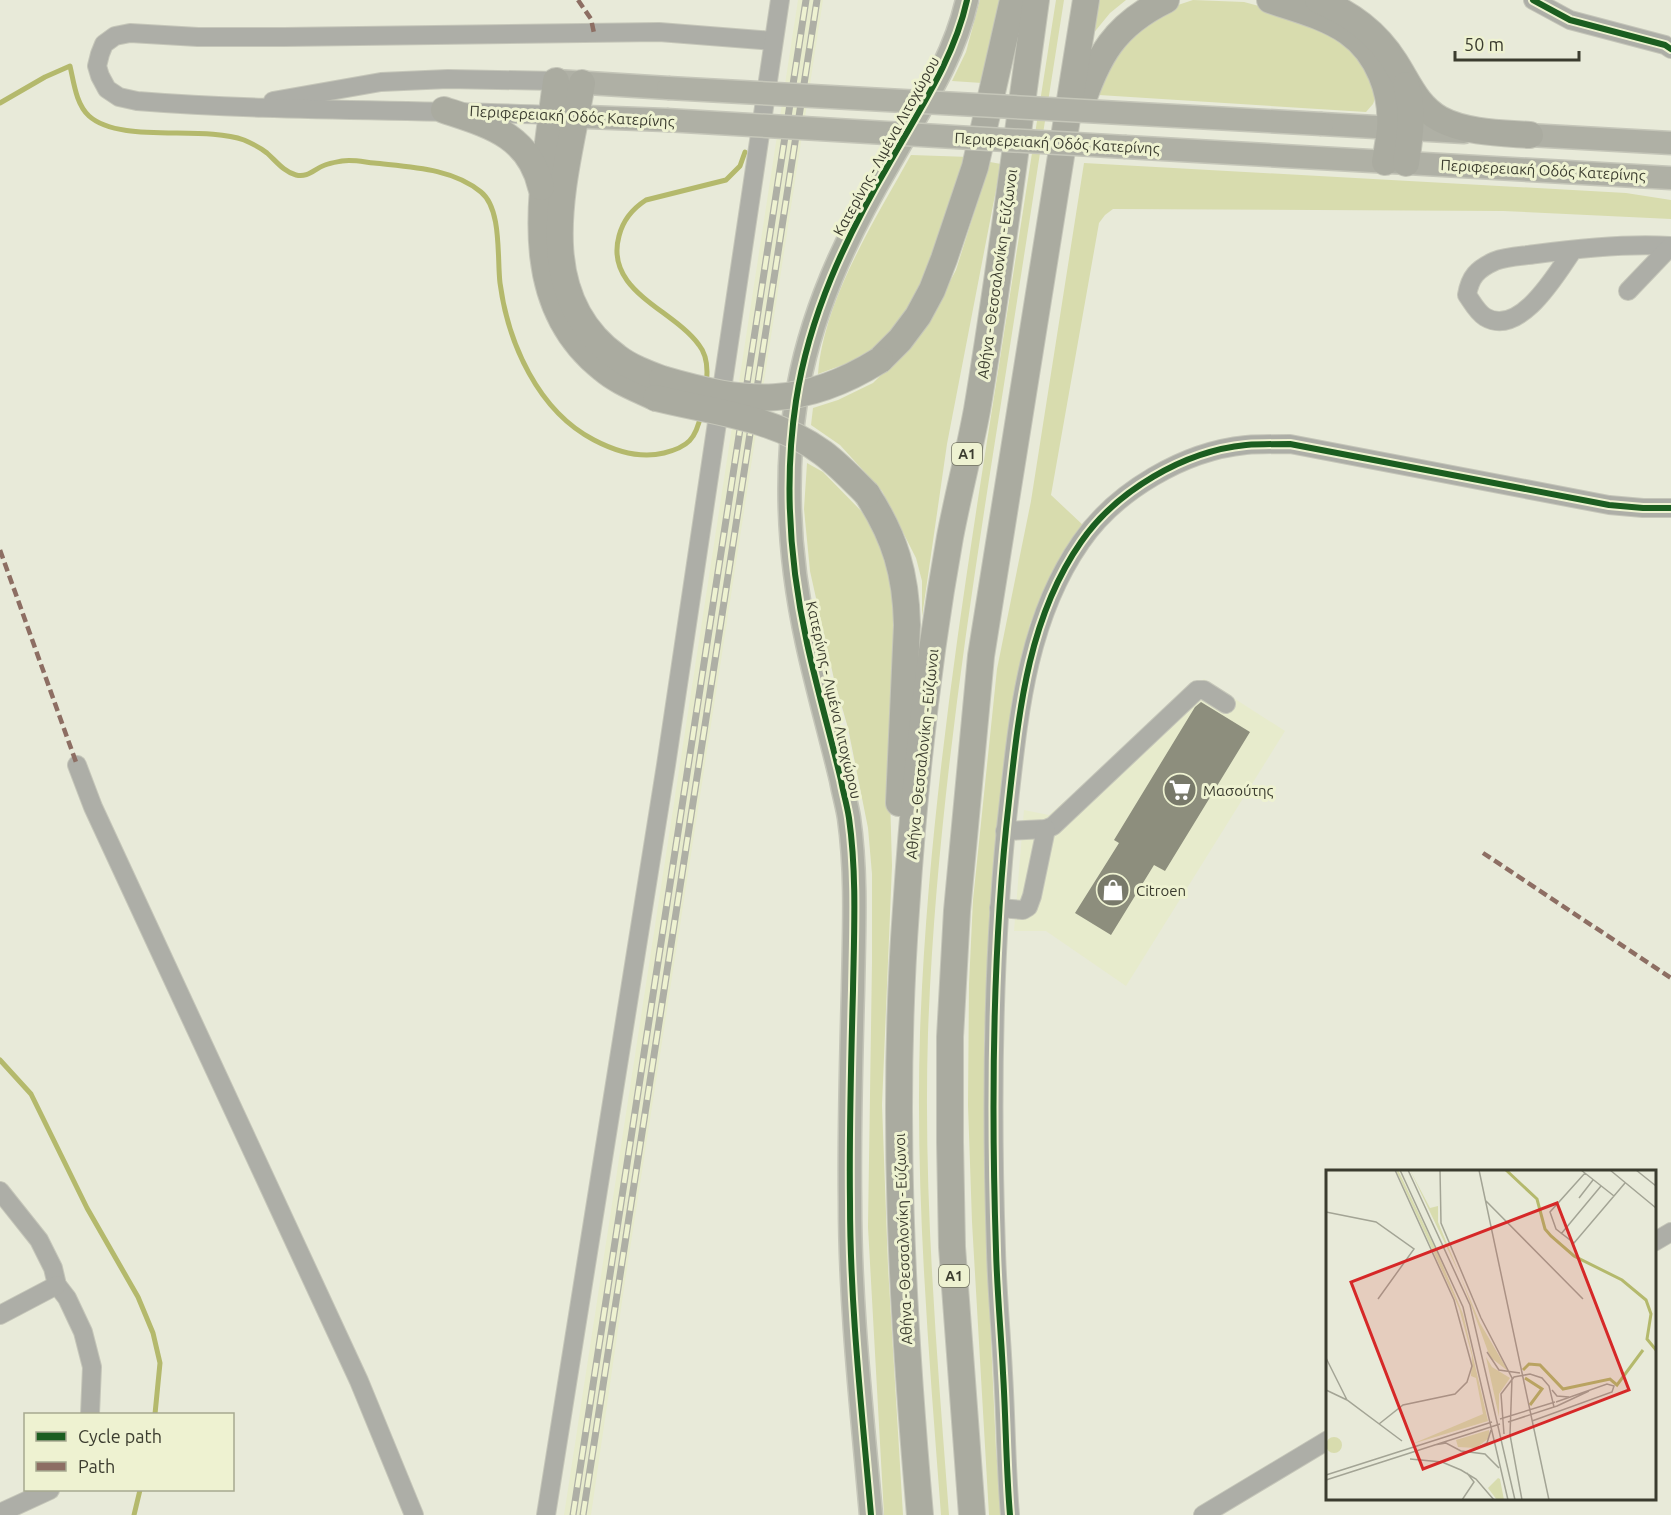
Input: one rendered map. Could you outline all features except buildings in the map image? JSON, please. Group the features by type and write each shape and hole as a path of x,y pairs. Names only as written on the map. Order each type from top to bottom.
{"highway":[{"path":"444,110 492,127 509,137 528,154 538,171 542,189 541,242 544,271 552,302 567,332 584,353 604,371 629,386 750,398 806,393 853,377 880,360 900,340 918,316 932,290 975,167 1012,0"},
{"name":"Αθήνα - Θεσσαλονίκη - Εύζωνοι","path":"920,1515 900,1251 898,1168 899,1031 906,909 917,780 936,630 950,538 978,401 1036,0"},
{"name":"Α1","path":"972,1515 952,1235 950,1037 957,911 981,656 1086,0"},
{"path":"1059,178 1087,89 1111,40 1127,23 1166,0"},
{"path":"1270,0 1326,20 1348,32 1366,48 1379,67 1400,128"},
{"path":"1318,0 1357,19 1377,38 1413,94 1425,109 1441,120 1491,132 1530,135"},
{"path":"1395,162 1400,128 1409,94 1403,76"},
{"path":"556,81 564,116 564,188 559,241 561,268 568,294 582,321 616,357 637,369 659,388 795,436 822,452 867,495 890,533 899,559 906,597 907,625 898,842 906,909"},
{"path":"542,209 564,116 582,83"}],"main road":[{"name":"Κατερίνης - Λιμένα Λιτοχώρου","path":"871,1515 854,1322 850,1204 855,906 849,817 798,599 792,541 790,485 792,433 801,372 823,294 868,200 942,71 954,45 967,0"},
{"path":"556,81 1671,143"},
{"name":"Περιφερειακή Οδός Κατερίνης","path":"564,116 666,120 1664,179"}],"street":[{"path":"546,1515 664,777 780,0"},
{"path":"1533,0 1570,20 1665,45 1671,49"},
{"path":"556,81 381,82 282,100 226,106 137,102 119,97 107,89 99,76 97,66 104,44 115,36 130,33 273,37 659,32 773,40"},
{"name":"Περιφερειακή Οδός Κατερίνης","path":"226,106 313,110 444,110 564,116"},
{"path":"1573,250 1537,301 1511,319 1498,321 1485,317 1467,295 1470,279 1479,270 1495,261 1573,250 1651,244 1671,246"},
{"path":"1628,291 1671,246"},
{"path":"1010,1515 996,1251 995,982 999,908 1005,831 1028,667 1040,622 1052,593 1083,539 1103,516 1149,479 1174,465 1245,445 1290,444 1610,505 1671,508"},
{"path":"1005,831 1046,829 1053,826 1197,690 1204,690 1226,704"},
{"path":"77,765 93,807 359,1381 414,1515"},
{"path":"999,908 1023,910 1028,907 1046,829"},
{"path":"0,1191 39,1240 57,1285 67,1298 83,1332 92,1366 90,1413"},
{"path":"1656,1241 1671,1232"},
{"path":"0,1315 57,1285"},
{"path":"1203,1515 1326,1441"},
{"path":"0,1513 48,1491"}],"shaded area":[{"path":"798,0 823,0 591,1515 564,1515"},
{"path":"980,0 1002,0 982,83 952,81 966,52"},
{"path":"1056,0 1064,0 971,598 952,743 937,888 928,1033 927,1154 932,1274 949,1515 941,1515 924,1274 919,1154 920,1033 929,888 944,743 963,598"},
{"path":"1098,0 1126,0 1110,13 1092,35"},
{"path":"1193,0 1244,2 1285,13 1356,48 1377,93 1373,104 1366,112 1099,95 1107,72 1124,39 1172,7"},
{"path":"911,155 970,157 908,317 886,341 848,363 818,374 822,346 841,289 867,233"},
{"path":"990,162 1001,164 947,444 922,617 922,581 916,558 882,491 840,445 811,425 813,408 838,400 873,383 903,353 929,321 956,270"},
{"path":"1084,163 1626,193 1671,200 1671,219 1503,211 1113,209 1099,223 1051,495 1084,526 1044,593 1030,624 1020,667 990,936 984,1041 988,1273 996,1450 1002,1515 989,1515 972,1222 968,1105 969,984 973,900 997,669 1031,501"},
{"path":"807,463 823,472 868,518 888,556 898,607 889,762 892,866 882,1105 888,1267 903,1515 884,1515 868,1227 872,874 868,828 848,728 834,679 810,571 804,509"},
{"path":"1204,679 1285,731 1126,986 1046,931 1014,931 1024,810 1049,815"}],"waterway":[{"path":"0,103 45,77 70,66 81,106 89,116 103,124 120,129 206,134 244,140 262,149 284,169 300,176 327,164 350,160 430,170 457,178 470,184 488,200 495,222 500,283 510,329 529,373 557,412 574,427 602,444 619,451 646,455 664,453 685,445 693,436 701,414"},
{"path":"706,385 707,364 699,345 687,332 644,298 631,285 622,271 617,255 619,236 629,215 646,200 726,180 740,166 745,152"},
{"path":"0,1060 31,1094 87,1208 138,1297 153,1333 160,1363 155,1413"},
{"path":"134,1515 140,1491"}],"railway":[{"path":"573,1515 806,0"},
{"path":"583,1515 817,0"}],"marked path":[{"path":"578,0 591,19 594,33"},
{"path":"0,550 77,765"},
{"path":"1483,853 1671,978"}],"cycle path":[{"path":"871,1515 852,1281 850,1176 854,904 852,839 841,780 811,660 796,583 791,522 790,461 792,431 802,369 831,277 874,190 945,63 954,43 967,0"},
{"path":"1533,0 1570,20 1665,45 1671,49"},
{"path":"1010,1515 994,1194 994,1025 1003,857 1017,733 1029,666 1049,602 1063,571 1081,542 1113,506 1132,490 1153,477 1199,456 1246,445 1290,444 1609,505 1671,508"}],"place":[{"name":"Μασούτης","path":"1180,790"},
{"name":"Citroen","path":"1113,890"}]}
